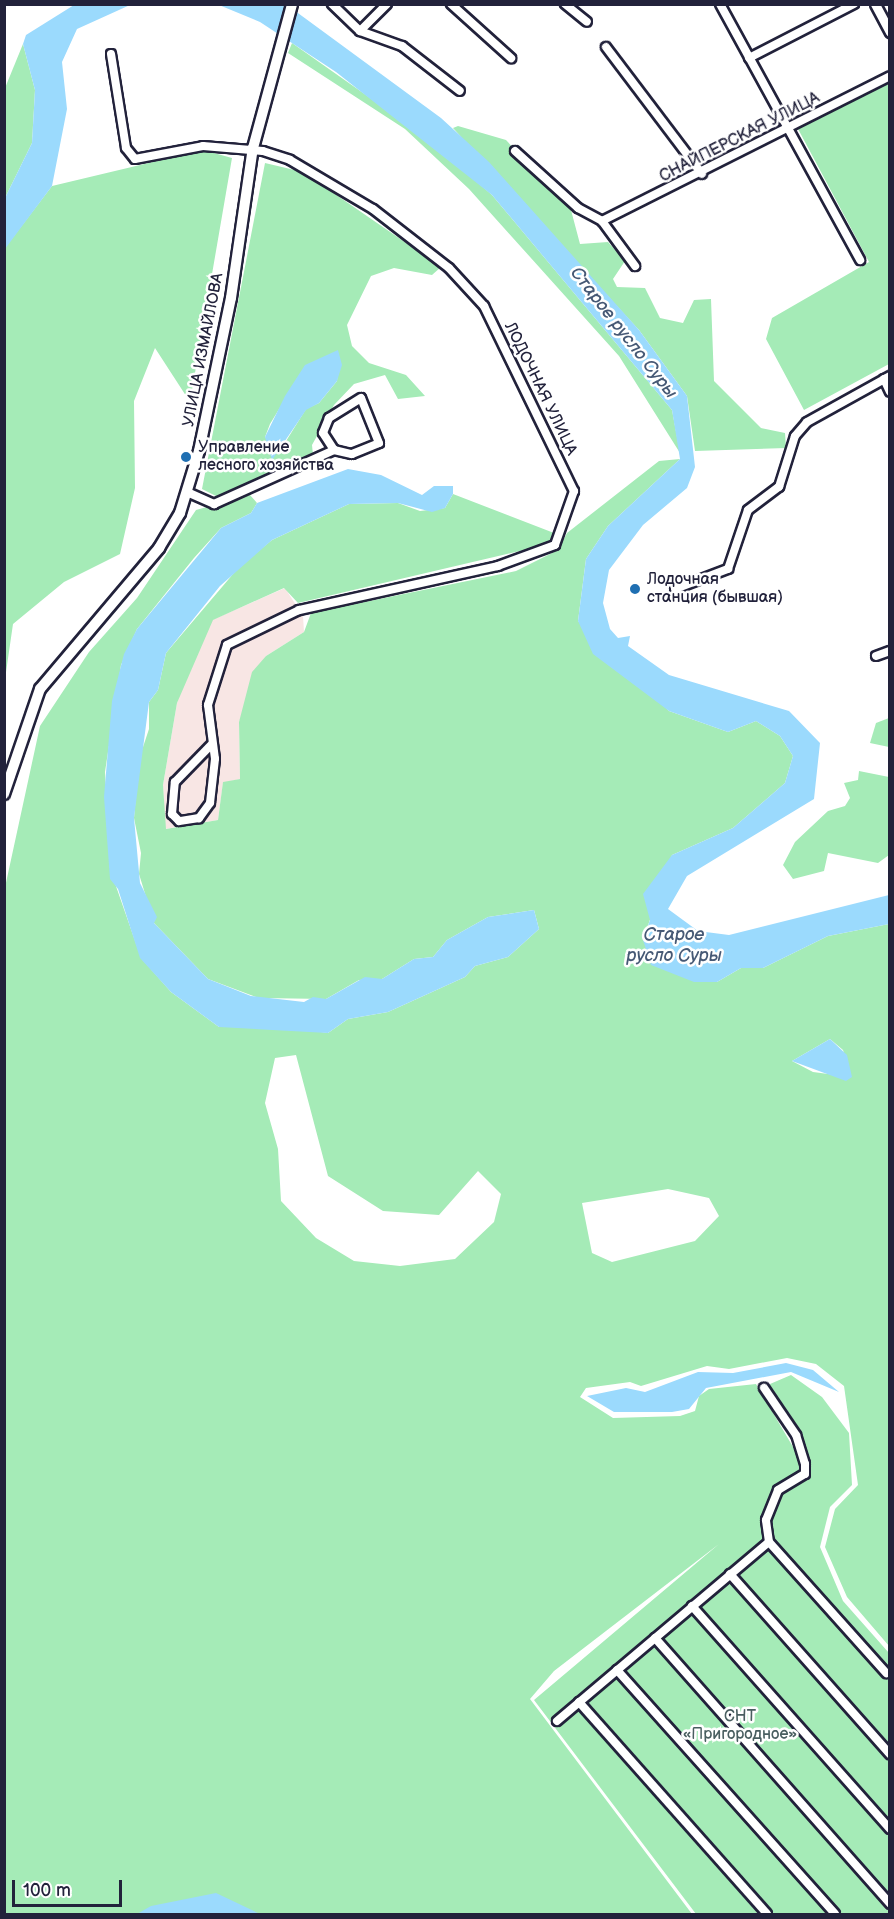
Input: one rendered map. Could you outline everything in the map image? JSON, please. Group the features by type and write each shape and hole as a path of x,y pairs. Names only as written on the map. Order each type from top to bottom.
{"main road":[{"name":"УЛИЦА ИЗМАЙЛОВА","path":"4,794 40,689 159,548 187,492 231,298 253,148 292,4"}],"street":[{"path":"332,4 360,32 402,46 460,91"},
{"path":"360,32 387,4"},
{"path":"451,4 511,58"},
{"path":"565,4 587,22"},
{"path":"720,4 790,127 860,261"},
{"path":"749,58 854,4"},
{"path":"875,4 890,32"},
{"path":"606,47 702,174"},
{"name":"ЛОДОЧНАЯ УЛИЦА","path":"111,54 126,148 135,159 203,146 253,148 290,160 373,209 456,275 484,306 574,491 555,545 498,566 299,610 227,645 208,705 211,745 210,803 199,818 179,821 172,814 175,782 211,745"},
{"name":"СНАЙПЕРСКАЯ УЛИЦА","path":"602,220 702,174 890,76"},
{"path":"515,151 578,208 602,220 635,266"},
{"path":"675,589 728,569 748,510 779,487 795,436 807,422 886,377 890,392"},
{"path":"187,492 214,504 334,450 352,454 379,442 361,398 330,418 323,433 334,450"},
{"path":"876,656 890,651"},
{"path":"764,1388 796,1435 805,1464 805,1474 778,1490 766,1520 769,1542 886,1673"},
{"path":"557,1721 769,1542"},
{"path":"730,1574 890,1754"},
{"path":"692,1606 890,1829"},
{"path":"655,1638 890,1904"},
{"path":"617,1670 835,1914"},
{"path":"579,1702 767,1914"}],"shaded area":[{"path":"285,588 303,616 304,632 266,656 239,722 240,779 223,783 218,820 165,829 163,785 177,703 192,656 212,620"}],"green space":[{"path":"292,43 420,133 492,195 672,410 680,453 619,356 469,189 405,129 288,53"},
{"path":"23,44 35,90 32,143 5,198 5,88"},
{"path":"889,81 889,364 804,410 766,339 772,318 869,262 797,127"},
{"path":"458,126 506,140 571,210 580,244 608,242 625,261 613,279 617,287 645,288 660,318 683,323 694,300 711,299 714,381 761,428 785,433 786,448 695,451 687,396 639,330 453,128"},
{"path":"203,150 232,158 190,402 155,348 134,401 135,488 120,554 64,582 13,624 4,686 4,249 52,186"},
{"path":"265,163 303,172 441,267 432,275 394,268 371,276 347,325 352,346 369,363 406,375 425,396 398,399 385,375 354,384 334,405 312,445 313,455 220,498 202,489","holes":["327,356 339,356 337,381 319,403 306,409 278,454 265,437 270,424 301,373"]},
{"name":"СНТ «Пригородное»","path":"680,459 608,526 586,559 578,621 669,711 728,732 756,721 780,736 793,756 785,783 733,828 672,855 643,940 717,982 741,968 763,968 828,936 889,924 889,1646 847,1597 825,1547 835,1509 858,1485 844,1386 816,1364 787,1358 729,1369 707,1366 641,1386 630,1382 586,1388 580,1397 613,1418 680,1416 695,1411 699,1396 709,1389 756,1384 796,1452 801,1473 781,1491 809,1473 808,1463 801,1434 768,1390 770,1384 791,1375 822,1397 849,1433 852,1485 830,1507 820,1547 843,1601 889,1653 889,1914 696,1914 534,1700 719,1544 554,1671 530,1699 692,1914 5,1914 4,892 40,726 89,652 137,598 196,510 250,495 257,503 251,513 221,528 194,558 137,629 121,665 105,772 110,869 141,958 171,992 219,1027 279,1026 328,1033 348,1019 388,1012 465,977 475,966 508,957 539,929 534,910 488,917 447,940 433,957 414,959 382,979 359,980 326,999 259,998 208,979 154,923 139,874 141,853 134,818 139,759 149,729 149,702 158,690 166,653 239,567 272,540 349,504 398,503 420,511 445,508 453,494 554,533 550,544 298,603 284,588 213,620 177,703 163,785 166,829 218,820 223,782 240,779 239,722 252,672 266,656 304,632 311,613 516,571 558,550 567,533 659,461","holes":["830,1039 843,1050 851,1077 813,1072 792,1061","296,1055 328,1176 383,1211 439,1215 478,1171 501,1194 494,1222 455,1259 400,1266 354,1261 316,1238 281,1201 278,1149 265,1103 275,1058","668,1189 709,1198 719,1216 695,1241 612,1262 592,1253 582,1203"]},
{"path":"889,718 889,747 870,743 876,723"},
{"path":"859,771 889,777 889,855 878,863 828,853 824,871 793,879 783,865 795,842 828,811 845,806 850,798 844,783 858,780"}],"water":[{"path":"74,5 130,5 77,29 62,62 67,109 52,186 5,249 5,198 32,143 35,90 23,44 26,35"},
{"name":"Старое русло Суры","path":"219,5 287,5 441,118 489,162 639,330 687,396 695,467 687,488 643,525 609,570 603,603 610,629 618,638 630,636 628,646 669,675 789,711 820,743 814,799 687,876 668,909 698,931 729,935 889,895 889,924 828,936 763,968 741,968 717,982 694,982 651,965 643,940 650,920 643,894 672,855 733,828 785,783 793,756 780,736 756,721 728,732 669,711 593,654 578,621 586,559 608,526 680,459 672,410 492,195 336,72 260,22"},
{"path":"338,350 342,365 337,381 319,403 306,410 272,460 265,437 285,396 305,365"},
{"path":"348,469 381,475 422,495 434,486 453,486 453,494 445,508 432,512 398,503 349,504 272,540 220,586 166,653 158,690 149,702 134,818 140,883 157,917 154,923 208,979 251,996 304,1002 313,997 326,999 365,977 382,979 414,959 433,957 447,940 488,917 534,910 539,929 508,957 475,966 465,977 388,1012 348,1019 328,1033 219,1027 171,992 140,958 118,889 110,879 104,797 112,701 124,654 137,629 221,528 251,513 257,503"},
{"path":"830,1039 847,1055 852,1077 846,1081 792,1061"},
{"path":"786,1363 813,1370 839,1392 791,1372 706,1388 689,1409 672,1412 614,1412 587,1396 626,1388 645,1392 698,1372 733,1373"},
{"path":"216,1893 260,1914 137,1914 151,1906"}],"place":[{"name":"Управление лесного хозяйства","path":"186,457"},
{"name":"Лодочная станция (бывшая)","path":"635,589"}]}
